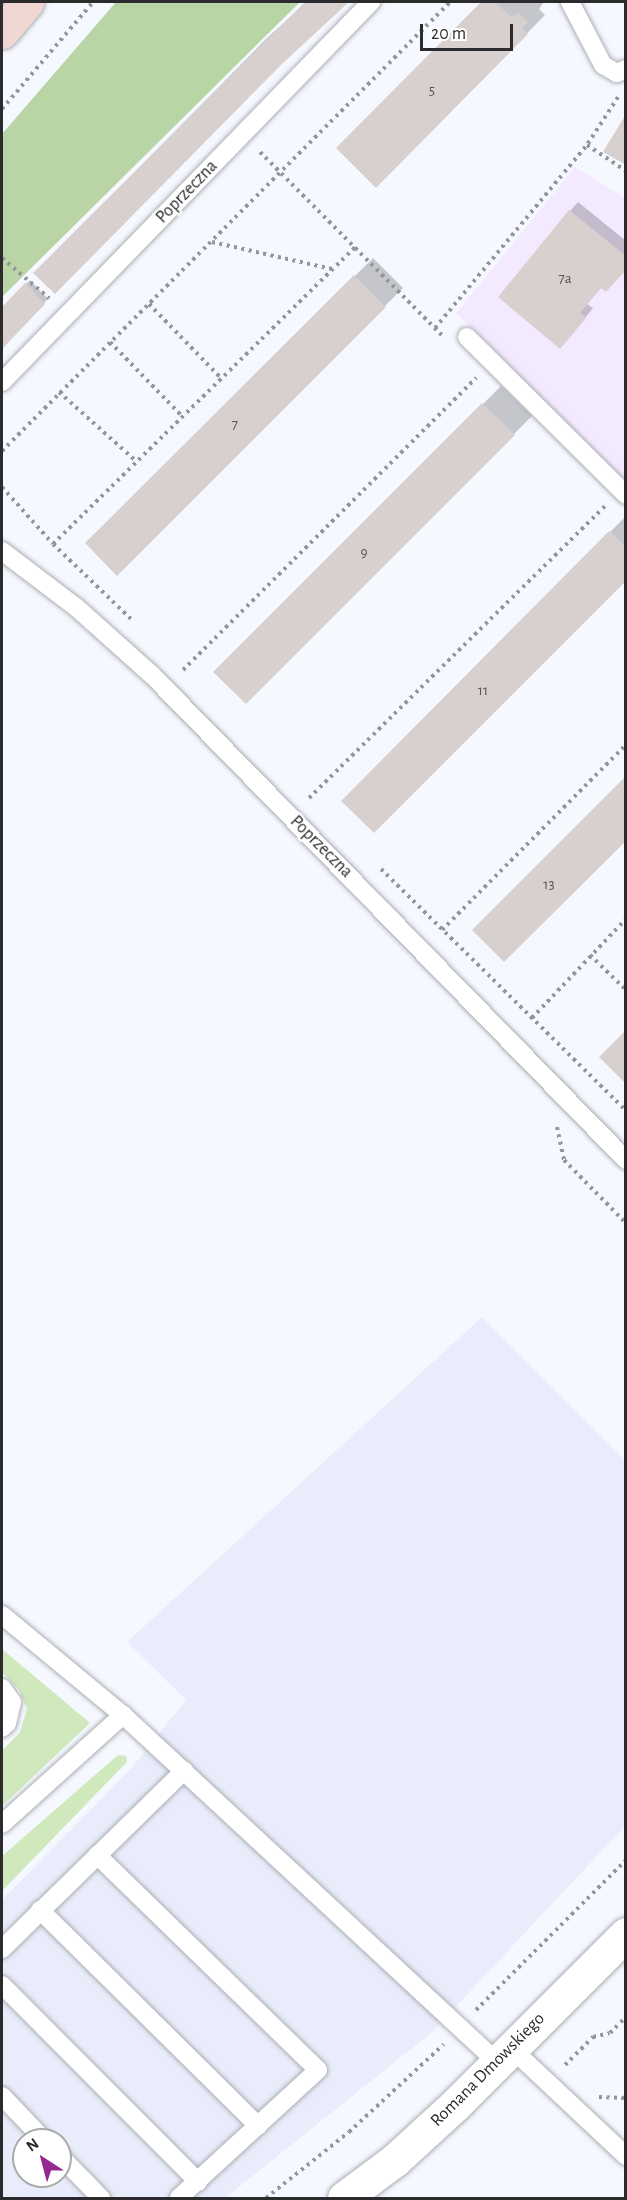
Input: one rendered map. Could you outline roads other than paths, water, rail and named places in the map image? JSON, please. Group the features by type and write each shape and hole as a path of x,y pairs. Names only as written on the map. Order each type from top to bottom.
{"main road":[{"path":"2,32 27,2"}],"street":[{"name":"Romana Dmowskiego","path":"345,2199 395,2160 626,1934"}],"lane":[{"name":"Poprzeczna","path":"2,382 371,2"},
{"path":"570,2 603,64 609,71 625,70"},
{"path":"459,340 620,502"},
{"name":"Poprzeczna","path":"2,550 77,608 153,676 547,1076 626,1160"},
{"path":"2,1615 123,1715 504,2055 547,2082 626,2156"},
{"path":"2,1688 12,1702 7,1723 2,1728"},
{"path":"2,1824 123,1715"},
{"path":"2,1949 184,1771"},
{"path":"98,1855 318,2070 179,2199"},
{"path":"40,1910 258,2126"},
{"path":"2,1985 198,2182"},
{"path":"2,2096 33,2128"},
{"path":"72,2169 101,2199"}]}
